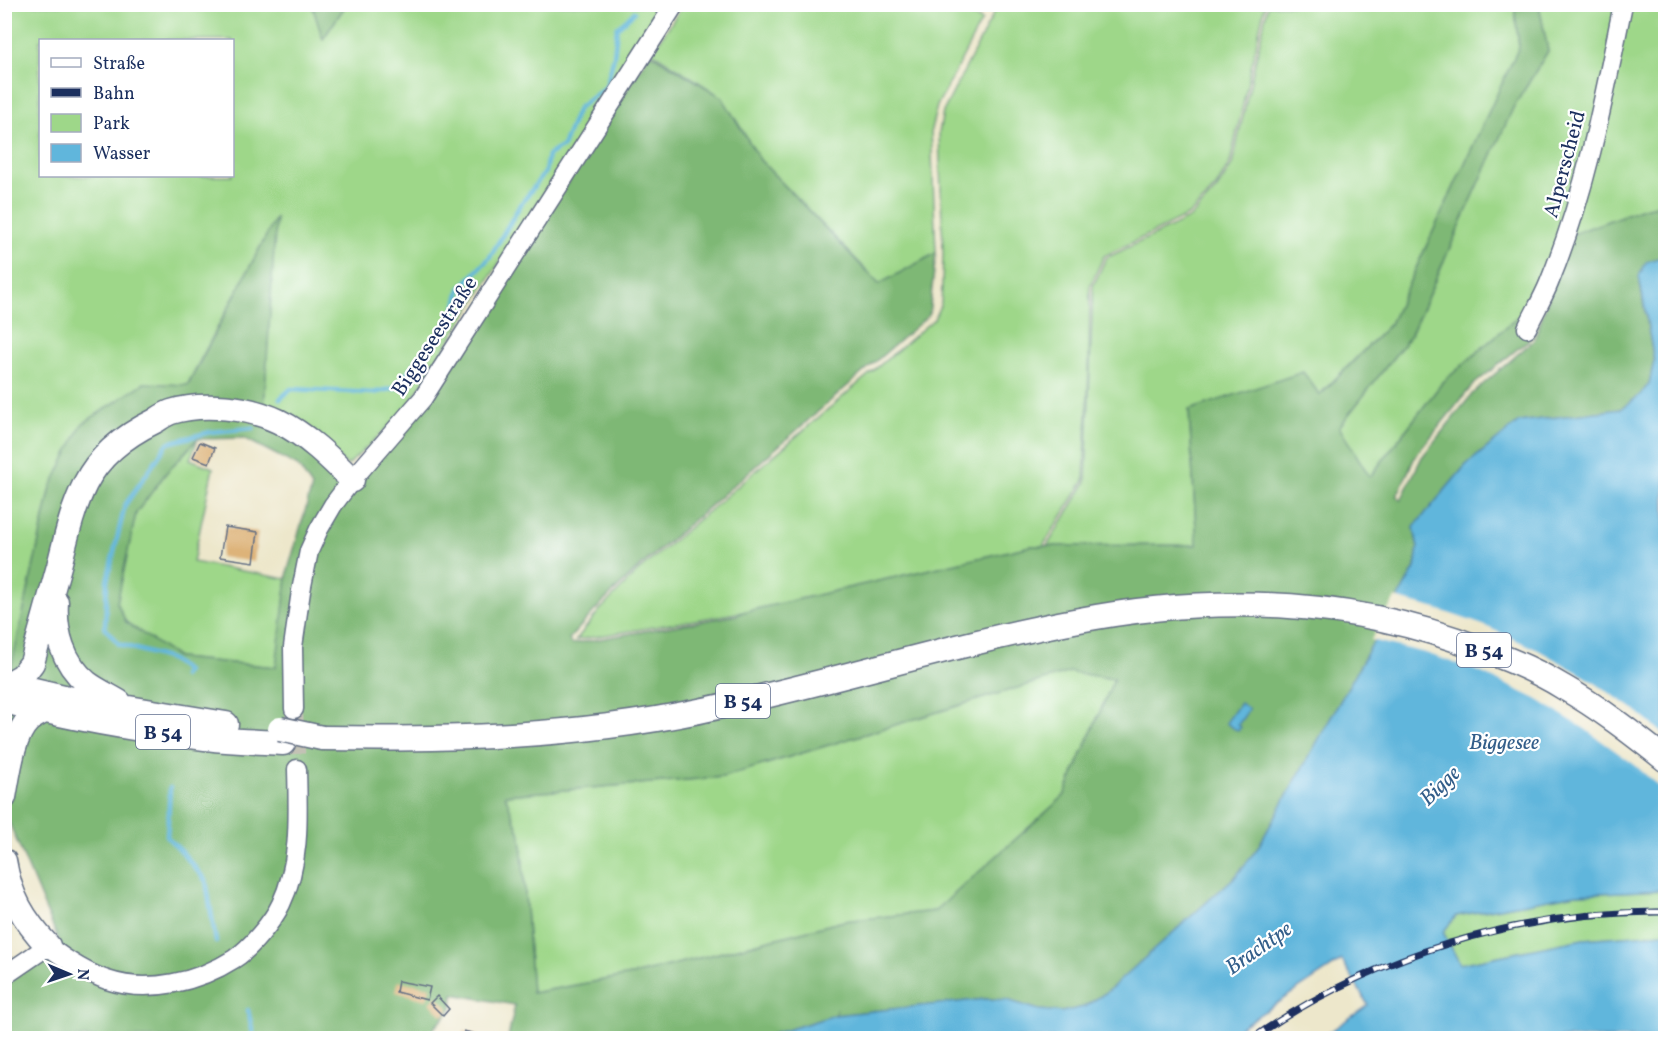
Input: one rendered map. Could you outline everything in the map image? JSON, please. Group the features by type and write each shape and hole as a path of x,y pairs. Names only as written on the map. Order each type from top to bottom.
{"main road":[{"path":"6,689 22,676 32,663 66,535 86,482 102,459 122,439 171,412 203,407 238,408 278,420 319,447 352,480"},
{"path":"58,567 56,625 58,640 70,664 87,683 130,709"},
{"name":"B 54","path":"6,689 44,711 131,728 207,738 481,737 559,731 695,711 772,694 1008,634 1075,621 1187,606 1276,605 1348,612 1403,623 1447,636 1516,662 1562,686 1610,717 1665,760"},
{"name":"B 54","path":"6,689 281,736"},
{"path":"4,797 20,733 27,722 44,711"},
{"path":"4,861 18,907 31,928 48,946"}],"street":[{"name":"Biggeseestraße","path":"294,709 293,647 309,551 319,529 352,480 423,398 675,4"},
{"name":"Alperscheid","path":"1527,328 1549,285 1583,187 1600,122 1623,4"},
{"path":"4,976 48,946 75,966 107,980 148,986 174,984 212,971 236,958 262,933 280,905 290,879 295,855 298,813 297,769"}],"green space":[{"path":"4,5 312,5 323,39 346,5 664,5 404,412 348,465 264,408 275,219 187,385 143,384 51,487 11,668 4,667"},
{"path":"312,5 346,5 323,39"},
{"path":"683,5 946,5 982,20 937,106 931,129 936,253 880,284 760,160 722,97 652,52"},
{"path":"998,5 1265,5 1230,163 1216,187 1189,215 1104,256 1090,286 1084,481 1043,546 1031,546 743,612 576,640 599,611 637,572 934,319 941,303 942,285 939,133 943,112"},
{"path":"1268,5 1514,5 1519,47 1390,324 1319,395 1189,410 1197,545 1047,546 1086,482 1093,286 1106,258 1190,218 1217,189 1232,165"},
{"path":"1514,5 1539,5 1548,51 1513,108 1410,336 1339,427 1370,477 1442,383 1545,293 1532,337 1472,386 1416,455 1397,496 1401,500 1422,457 1473,393 1534,340 1570,235 1643,208 1665,203 1665,258 1658,258 1640,284 1654,361 1649,384 1640,395 1621,409 1519,422 1466,465 1414,527 1418,548 1415,568 1257,849 1237,875 1107,992 1084,1007 1062,1012 1039,1010 1007,1000 987,999 836,1015 837,1008 835,1015 761,1038 508,1038 515,1005 453,994 452,1008 427,1038 5,1038 5,973 61,946 5,813 4,667 11,668 51,487 82,424 144,383 188,385 276,217 264,408 353,477 430,401 650,53 722,97 760,160 879,284 936,253 929,315 635,571 569,639 571,644 737,615 1031,546 1197,545 1189,410 1303,372 1320,395 1390,324 1519,47","holes":["244,438 298,466 312,487 288,570 276,667 178,658 126,622 117,603 136,513 166,473 197,439","1070,672 1114,679 1064,796 935,911 844,921 637,974 532,993 521,837 505,795 723,777"]},
{"path":"1539,5 1621,5 1585,182 1545,293 1442,383 1369,478 1339,427 1410,336 1513,108 1548,51"},
{"path":"1625,5 1665,5 1665,203 1643,208 1570,235"},
{"path":"198,439 190,459 213,468 193,562 287,579 277,667 178,658 126,622 117,602 136,513 166,473"},
{"path":"1070,672 1114,679 1064,796 936,911 844,921 637,974 532,993 521,837 504,795 723,777"},
{"path":"1665,890 1665,933 1583,939 1460,964 1443,932 1456,916 1576,894"}],"water":[{"name":"Biggesee","path":"1665,258 1665,890 1576,894 1456,916 1443,932 1460,964 1583,939 1665,933 1665,1038 1321,1038 1368,1005 1342,960 1224,1038 761,1038 835,1015 986,999 1007,1000 1039,1010 1062,1012 1084,1007 1107,992 1237,875 1257,849 1415,568 1418,548 1414,527 1466,465 1519,422 1621,409 1640,395 1649,384 1654,361 1639,276 1646,262"},
{"path":"1240,703 1249,709 1238,725 1241,727 1238,731 1226,723"}],"pier":[{"path":"1395,598 1483,625 1538,650 1586,677 1636,711 1665,735 1665,792 1635,765 1585,729 1536,699 1480,672 1426,653 1371,640"}],"building":[{"path":"200,442 215,448 209,463 193,457"},
{"path":"225,527 258,532 254,562 220,557"},
{"path":"398,981 430,987 427,1000 396,992"},
{"path":"437,996 449,1009 443,1016 430,1003"},
{"path":"464,1031 479,1035 478,1038 462,1038"}],"waterway":[{"path":"280,399 291,389 373,393 395,388 453,318 460,289 490,257 519,207 545,172 548,155 563,146 578,108 606,87 614,56 617,28 634,12"},
{"path":"183,676 186,671 170,659 119,644 105,628 107,581 125,505 168,443 210,432 253,428"},
{"path":"170,788 167,837 206,881 216,942"},
{"path":"248,1010 254,1038"}],"tunnel":[{"path":"294,709 297,769"}],"railway":[{"path":"1253,1038 1347,983 1398,961 1450,943 1503,929 1557,919 1612,913 1666,912"}],"water label":[{"name":"Bigge","path":"1439,785"},
{"name":"Brachtpe","path":"1258,947"}]}
